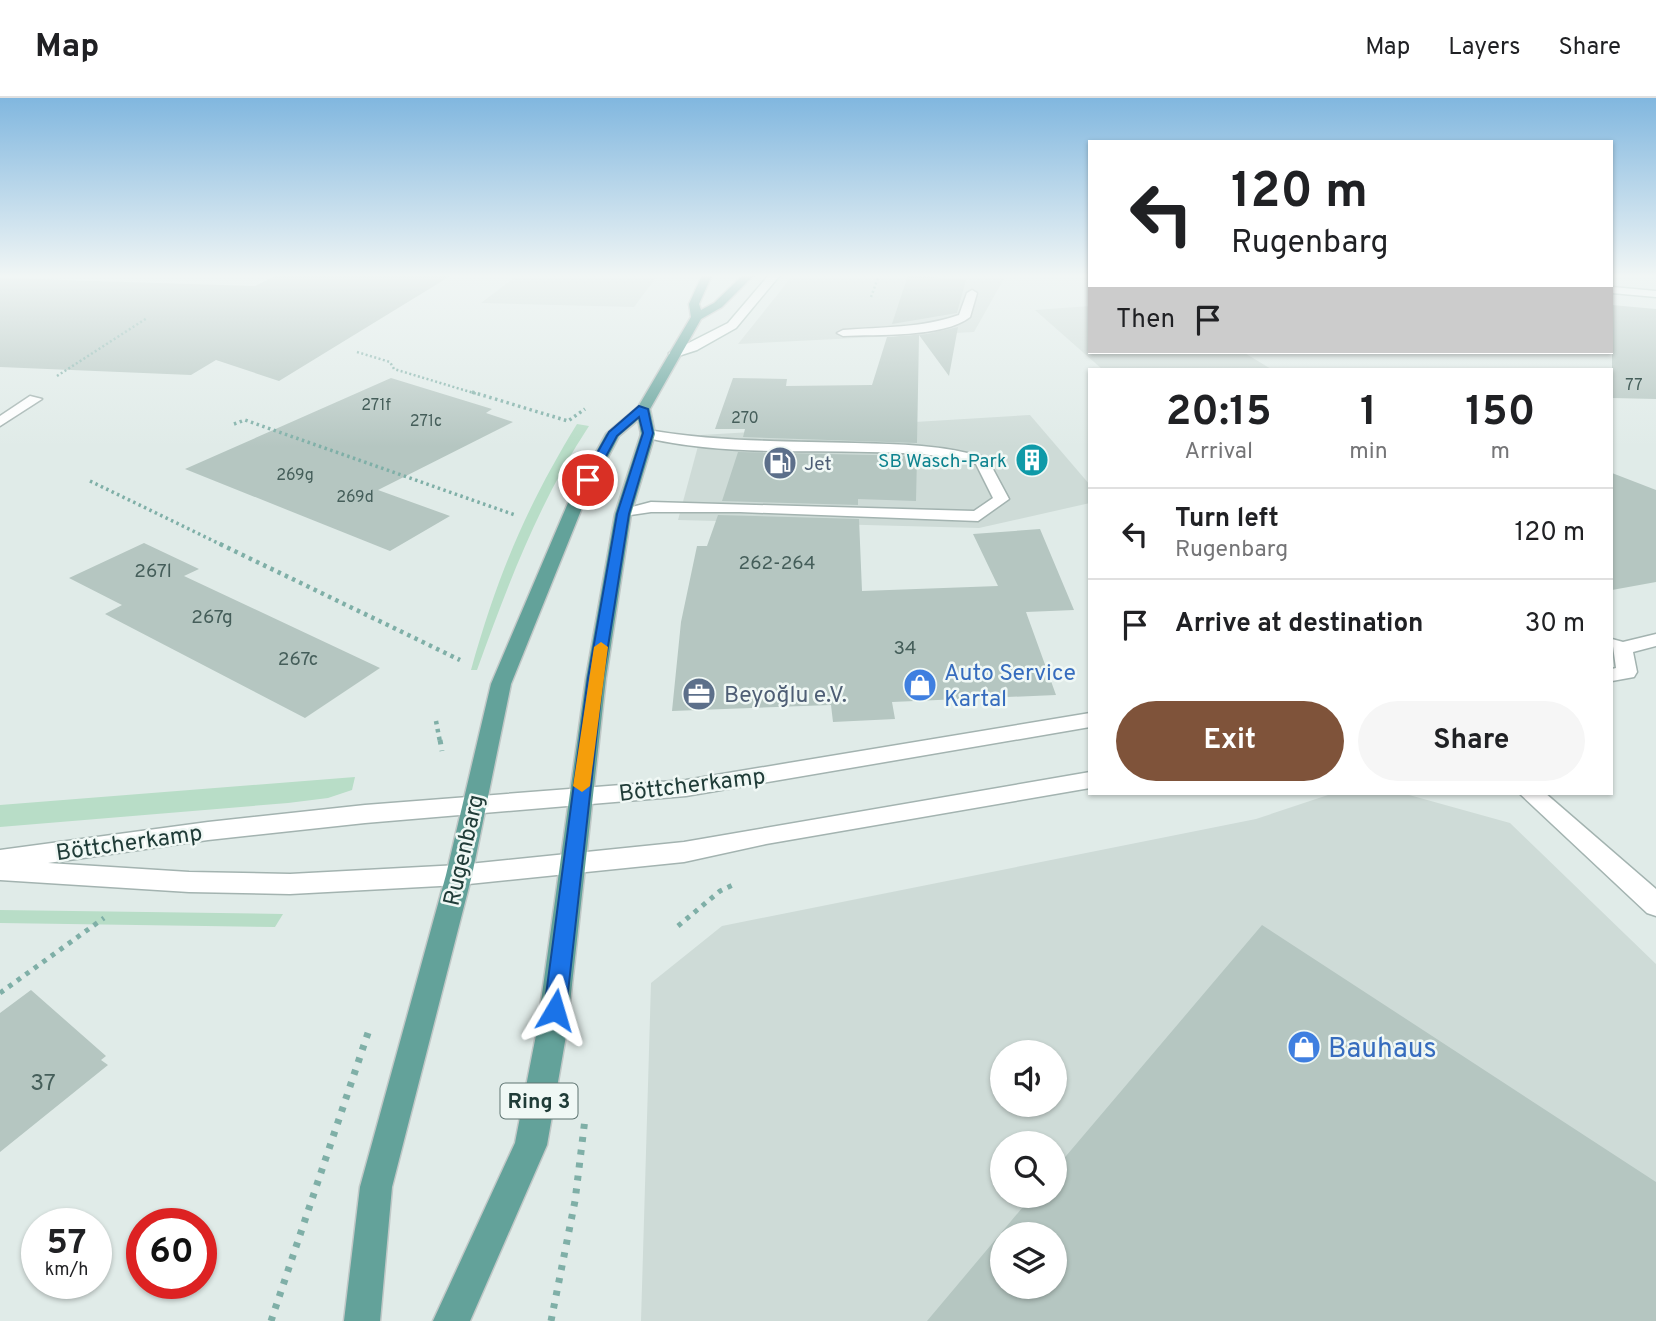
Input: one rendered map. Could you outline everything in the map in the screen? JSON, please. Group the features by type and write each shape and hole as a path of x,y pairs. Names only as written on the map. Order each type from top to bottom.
{"main road":[{"name":"Rugenbarg","path":"362,1321 376,1186 459,875 501,684 576,503 613,434 643,409 688,332"},
{"name":"Ring 3","path":"451,1321 531,1145 552,1030 596,678 623,514 648,433 643,409"}],"street":[{"path":"673,356 718,338 726,332"},
{"path":"843,333 857,332"},
{"path":"0,422 35,399"},
{"path":"623,514 651,507 742,500 820,503 978,516 1001,499 982,461 950,450 828,453 756,451 669,439 648,433"},
{"path":"1613,675 1627,672 1617,647 1656,640"},
{"name":"Böttcherkamp","path":"0,860 208,831 473,804 686,788 1088,720"},
{"name":"Böttcherkamp","path":"0,870 289,884 459,875 684,852 766,835 1088,779"},
{"path":"1532,795 1656,905"}],"path":[{"path":"35,399 30,393 125,332"},
{"path":"357,352 390,362 394,369 568,421"},
{"path":"234,424 245,421 515,515"},
{"path":"90,481 460,660"},
{"path":"436,721 443,747"},
{"path":"0,993 158,879"},
{"path":"678,926 720,891 741,881"},
{"path":"271,1321 372,1019"}],"shaded area":[{"path":"748,332 973,332 738,344"},
{"path":"1060,332 1088,332 1088,354 1246,354 1269,368 1101,368"},
{"path":"1030,415 1088,483 1088,503 979,528 678,520 701,435"},
{"path":"1328,795 1409,795 1510,823 1656,964 1656,1321 641,1321 651,983 722,926 1256,819"}],"green space":[{"path":"577,424 589,426 540,514 513,575 477,670 471,670 491,604 515,543 543,484"},
{"path":"355,777 352,790 328,798 0,827 0,805"},
{"path":"0,910 283,914 275,927 0,923"}],"building":[{"path":"0,332 359,332 279,381 216,360 191,375 0,367"},
{"path":"957,332 949,376 919,335 917,443 743,437 745,429 715,429 733,378 787,379 786,386 872,385 887,337"},
{"path":"1613,332 1656,332 1656,399 1613,398"},
{"path":"391,378 492,409 486,413 513,422 378,490 450,516 390,551 185,469"},
{"path":"738,452 917,456 916,501 858,499 858,505 722,501"},
{"path":"1613,473 1656,490 1656,582 1613,590"},
{"path":"718,515 859,519 862,591 998,586 973,534 1040,529 1074,610 1026,612 1056,695 892,702 895,719 833,722 831,705 672,711 681,622 697,546 707,546"},
{"path":"144,543 199,569 184,576 380,668 305,718 105,614 122,605 69,578"},
{"name":"Bauhaus","path":"1262,925 1656,1182 1656,1321 927,1321 990,1246 990,1299 1067,1299 1067,1222 1010,1222 1022,1208 1067,1208 1067,1155"},
{"path":"31,990 106,1056 101,1060 108,1065 0,1152 0,1013"}],"slow traffic":[{"path":"582,786 601,647"}],"place":[{"name":"SB Wasch-Park","path":"1032,460"},
{"name":"Jet","path":"780,463"},
{"name":"Auto Service Kartal","path":"920,685"},
{"name":"Beyoğlu e.V.","path":"699,694"},
{"name":"Bauhaus","path":"1304,1047"}],"route":[{"path":"555,1010 596,678 623,514 648,433 643,409 613,434 588,480"}]}
